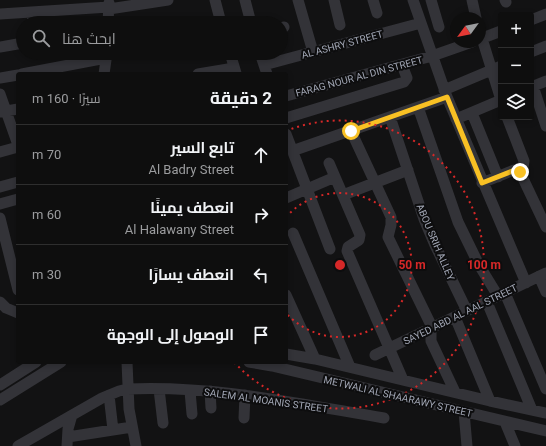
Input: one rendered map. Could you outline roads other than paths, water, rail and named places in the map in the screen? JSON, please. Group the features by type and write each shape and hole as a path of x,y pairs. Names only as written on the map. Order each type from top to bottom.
{"street":[{"path":"45,16 109,6 168,0"},
{"path":"214,0 219,16"},
{"path":"245,0 249,16"},
{"path":"298,0 313,52"},
{"path":"334,0 340,25"},
{"path":"373,0 377,13"},
{"path":"413,0 445,94 526,283"},
{"path":"431,0 439,27"},
{"path":"472,0 475,12"},
{"path":"108,16 109,6"},
{"path":"0,14 16,16"},
{"path":"534,19 546,14"},
{"name":"AL ASHRY STREET","path":"265,69 313,52 420,23"},
{"name":"FARAG NOUR AL DIN STREET","path":"486,36 498,32"},
{"path":"0,47 16,45"},
{"path":"534,51 546,46"},
{"name":"FARAG NOUR AL DIN STREET","path":"288,95 402,65 452,48"},
{"path":"484,48 496,68 498,84"},
{"path":"31,72 87,60"},
{"path":"104,72 106,60"},
{"path":"223,72 235,71 232,60"},
{"path":"288,117 404,82 407,78 402,65"},
{"path":"292,151 418,107 496,68"},
{"path":"0,78 16,75"},
{"path":"534,86 546,81"},
{"path":"534,93 546,126"},
{"path":"1,97 3,112 15,128"},
{"path":"456,119 498,101"},
{"path":"418,107 458,222 479,266 501,295 546,389"},
{"path":"3,112 16,109"},
{"path":"472,113 498,177"},
{"name":"ABOU SRIH ALLEY","path":"390,117 424,219 467,312"},
{"path":"482,183 514,170 519,170 522,167 524,161 508,120"},
{"path":"351,131 391,217 388,237 389,241 432,329 431,341 454,392"},
{"path":"288,140 330,249"},
{"path":"0,152 16,147"},
{"path":"329,163 360,235 359,240 347,250 403,380"},
{"path":"343,195 408,170"},
{"path":"519,170 546,227"},
{"path":"288,197 335,177"},
{"path":"0,187 16,183"},
{"path":"0,204 16,200"},
{"path":"0,218 16,282"},
{"path":"293,233 350,367"},
{"path":"542,274 546,292"},
{"name":"SAYED ABD AL AAL STREET","path":"375,355 432,329 542,274"},
{"path":"288,298 316,359"},
{"path":"0,302 6,308 16,312"},
{"path":"487,302 532,410"},
{"path":"455,317 490,401"},
{"name":"METWALI AL SHAARAWY STREET","path":"288,354 316,359 546,413"},
{"path":"0,385 33,364"},
{"path":"0,400 57,364"},
{"path":"128,364 129,409 136,446"},
{"name":"METWALI AL SHAARAWY STREET","path":"260,364 546,431"},
{"name":"SALEM AL MOANIS STREET","path":"18,446 109,395 128,389 159,389 245,395 384,418"},
{"path":"159,389 163,423"},
{"path":"190,391 192,414"},
{"path":"210,392 211,408"},
{"path":"109,395 113,430"},
{"path":"244,418 245,395"},
{"path":"464,412 467,446"},
{"path":"72,415 67,441 132,427"},
{"path":"505,422 515,446"}]}
